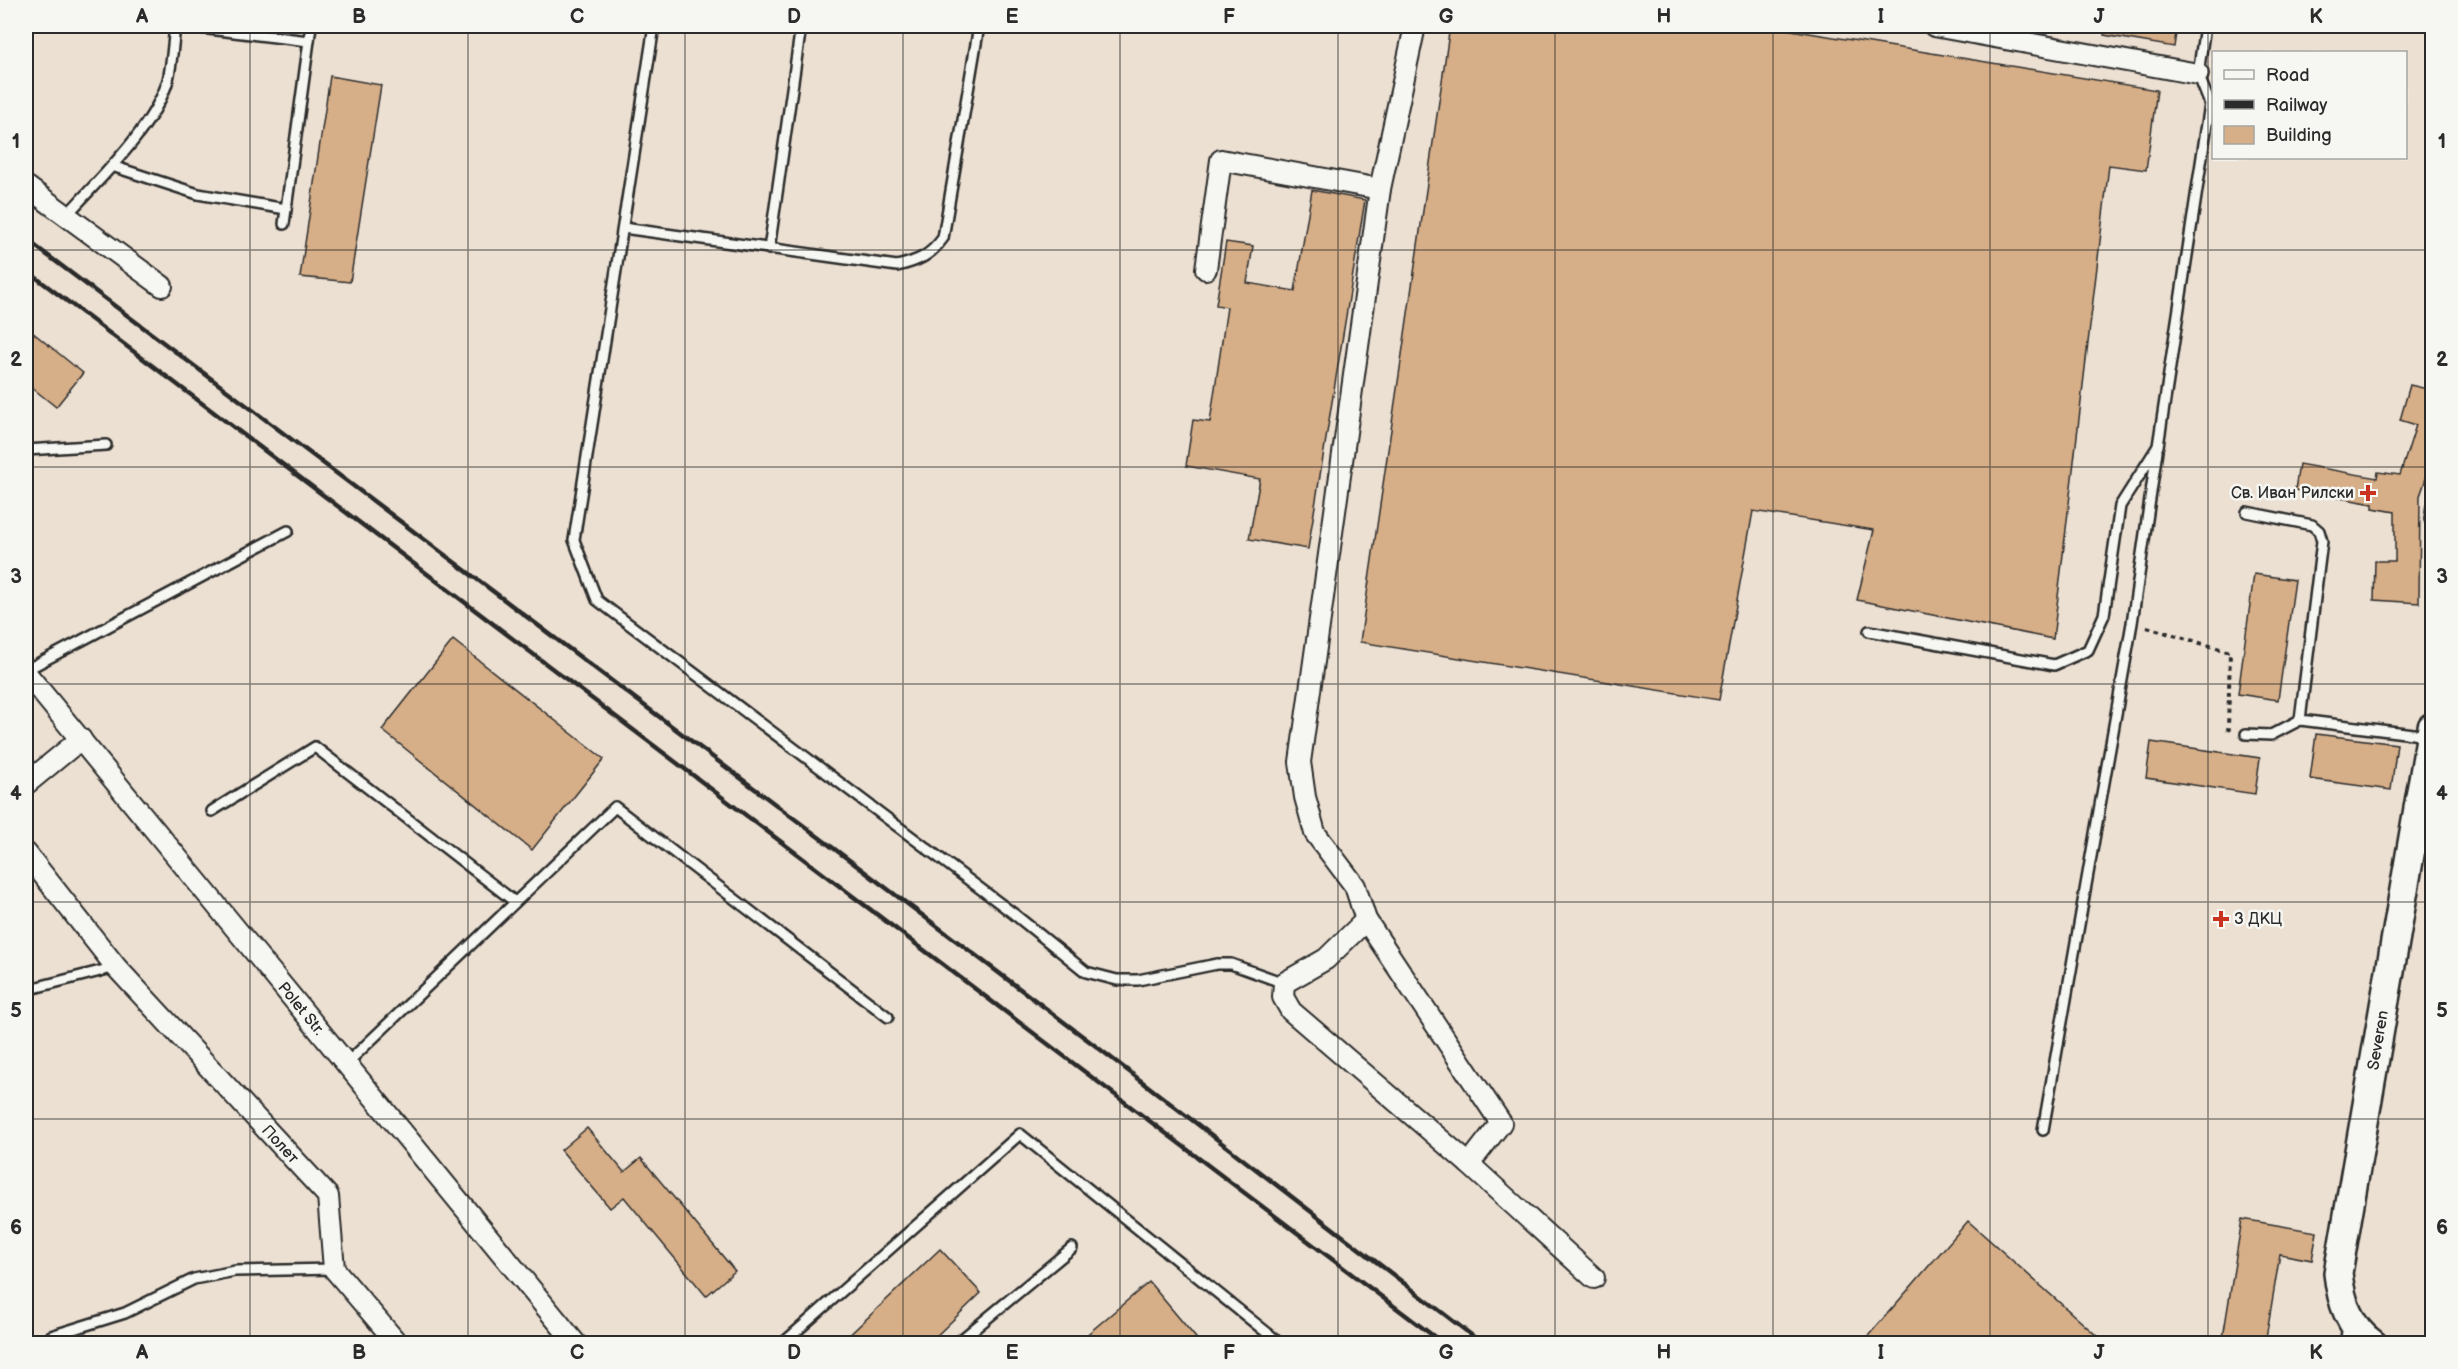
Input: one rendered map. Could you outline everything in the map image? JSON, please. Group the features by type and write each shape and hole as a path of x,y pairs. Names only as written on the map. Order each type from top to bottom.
{"main road":[{"name":"Severen","path":"2373,1344 2347,1331 2338,1273 2432,732"}],"street":[{"path":"1415,26 1380,189 1300,762 1305,797 1315,833 1354,886 1366,920 1501,1123 1469,1164"},
{"path":"1934,26 2198,74"},
{"path":"1206,269 1221,160 1380,189"},
{"path":"26,186 162,286"},
{"name":"Polet Str.","path":"26,672 576,1344"},
{"path":"26,784 81,739"},
{"name":"Полет","path":"26,853 116,967 328,1196 334,1269"},
{"path":"1366,920 1326,959 1284,983 1283,997 1291,1011 1469,1164 1594,1278"},
{"path":"334,1269 398,1344"}],"lane":[{"path":"66,216 112,166 156,107 168,80 175,26"},
{"path":"183,26 309,41"},
{"path":"284,224 311,26"},
{"path":"654,26 574,540 597,600 1014,914 1086,972 1117,980 1138,980 1217,964 1231,964 1284,983"},
{"path":"769,249 801,26"},
{"path":"623,228 897,266 920,261 935,250 943,238 979,26"},
{"path":"2043,1130 2132,623 2210,104 2198,74 2205,26"},
{"path":"112,166 198,194 286,209"},
{"path":"26,450 106,445"},
{"path":"1869,631 2055,665 2088,650 2104,615 2120,506 2158,446"},
{"path":"2433,506 2430,519 2433,524"},
{"path":"2247,512 2312,525 2319,531 2322,542 2300,720"},
{"name":"Polet Str.","path":"26,672 288,531"},
{"path":"2246,734 2271,735 2300,720 2432,732"},
{"path":"212,812 315,747 515,902"},
{"path":"346,1064 615,807 888,1017"},
{"path":"26,990 116,967"},
{"path":"782,1344 1020,1134 1281,1344"},
{"path":"956,1344 1072,1248"},
{"path":"51,1336 125,1313 194,1279 235,1271 334,1269"}],"path":[{"path":"2132,623 2230,652 2228,729 2246,734"}],"shaded area":[{"path":"26,26 2432,26 2432,1343 26,1343"}],"building":[{"path":"1450,26 1767,26 2157,90 2146,170 2109,165 2053,639 1857,600 1874,530 1753,511 1719,700 1360,642"},
{"path":"2104,26 2177,26 2174,47 2104,35"},
{"path":"330,76 381,85 350,282 300,277"},
{"path":"1312,190 1365,200 1308,549 1249,539 1260,479 1186,466 1193,420 1210,422 1227,307 1216,305 1226,242 1253,246 1247,283 1295,291"},
{"path":"26,327 83,373 56,407 26,383"},
{"name":"Св. Иван Рилски","path":"2410,385 2427,389 2429,385 2433,385 2433,458 2420,496 2419,603 2374,600 2375,561 2395,561 2395,512 2373,508 2373,504 2295,490 2299,464 2377,478 2378,472 2400,475 2416,425 2400,420"},
{"path":"2254,574 2295,580 2278,700 2238,694"},
{"path":"453,640 604,759 532,850 382,730"},
{"path":"2316,734 2397,744 2391,790 2310,779"},
{"path":"2151,742 2260,758 2255,794 2146,778"},
{"path":"587,1128 624,1172 641,1158 735,1271 706,1296 624,1197 610,1208 561,1150"},
{"path":"2242,1219 2317,1232 2312,1260 2280,1254 2265,1344 2222,1344"},
{"path":"1968,1221 2106,1344 1861,1344"},
{"path":"940,1249 981,1293 928,1344 840,1344"},
{"path":"1149,1282 1201,1344 1076,1344"}],"railway":[{"path":"26,239 1101,1050 1483,1344"},
{"path":"26,270 1444,1344"}],"place":[{"name":"Св. Иван Рилски","path":"2368,493"},
{"name":"3 ДКЦ","path":"2221,919"}]}
